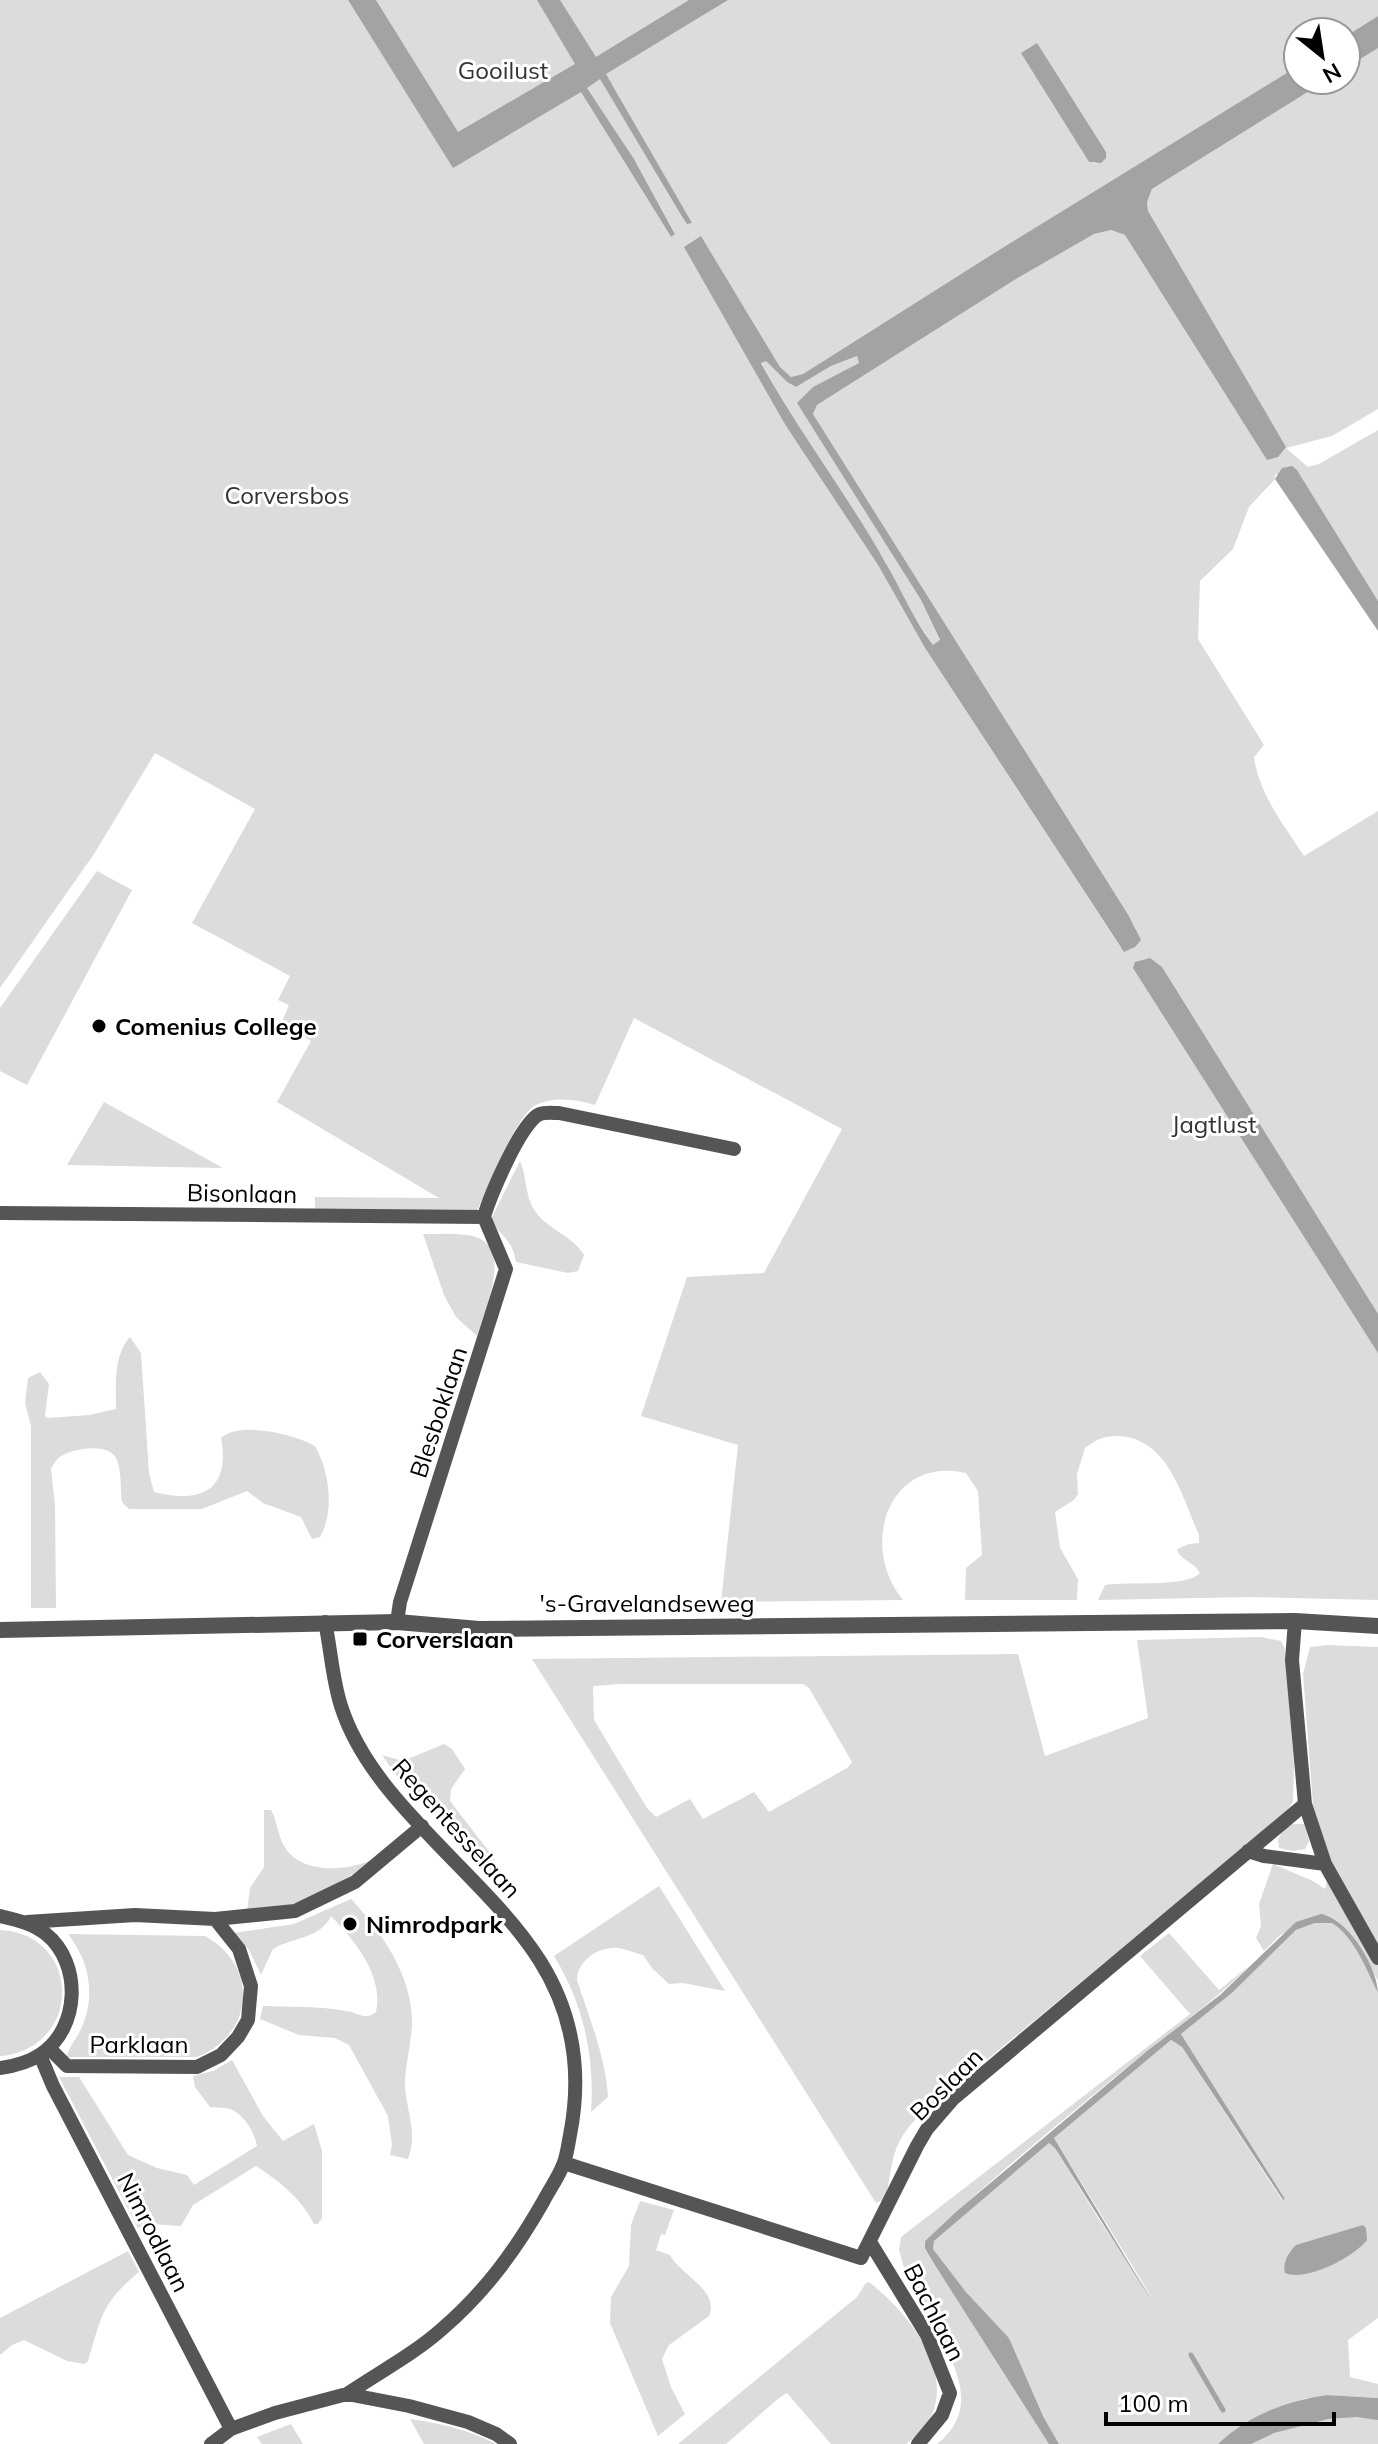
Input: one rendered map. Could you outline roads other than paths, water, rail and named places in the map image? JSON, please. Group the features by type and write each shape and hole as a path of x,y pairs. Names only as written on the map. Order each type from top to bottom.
{"street":[{"path":"484,1217 489,1198 526,1126 540,1114 559,1113 734,1149"},
{"name":"Bisonlaan","path":"0,1213 484,1217"},
{"name":"Blesboklaan","path":"397,1622 400,1602 506,1269 484,1217"},
{"path":"1295,1621 1292,1660 1305,1804 1325,1864 1378,1958"},
{"name":"'s-Gravelandseweg","path":"0,1630 325,1622 397,1622 479,1629 1295,1621 1378,1626"},
{"name":"Regentesselaan","path":"325,1622 341,1707 359,1746 383,1782 504,1914 541,1962 566,2012 574,2043 576,2074 573,2118 564,2163 519,2245 484,2288 440,2331 347,2394"},
{"name":"Boslaan","path":"870,2242 917,2146 953,2099 1305,1804"},
{"path":"0,1916 27,1922 135,1915 215,1919 295,1911 355,1882 422,1826"},
{"path":"1248,1851 1325,1864"},
{"name":"Parklaan","path":"45,2051 67,2066 197,2067 221,2055 238,2037 248,2020 251,1986 239,1949 215,1919"},
{"path":"0,2068 18,2065 45,2051 64,2028 72,2004 72,1979 64,1956 48,1936 27,1922"},
{"name":"Nimrodlaan","path":"45,2051 53,2086 231,2429"},
{"path":"564,2163 861,2258 870,2242"},
{"name":"Bachlaan","path":"870,2242 927,2335 950,2393 942,2415 918,2444"},
{"path":"211,2444 231,2429 275,2413 347,2394 468,2422 510,2444"}],"waterway":[{"path":"1191,2355 1223,2410"}],"place":[{"name":"Comenius College","path":"99,1026"},
{"name":"Corverslaan","path":"360,1639"},
{"name":"Nimrodpark","path":"350,1924"}],"park label":[{"name":"Gooilust","path":"503,70"},
{"name":"Corversbos","path":"287,495"},
{"name":"Jagtlust","path":"1214,1124"}]}
